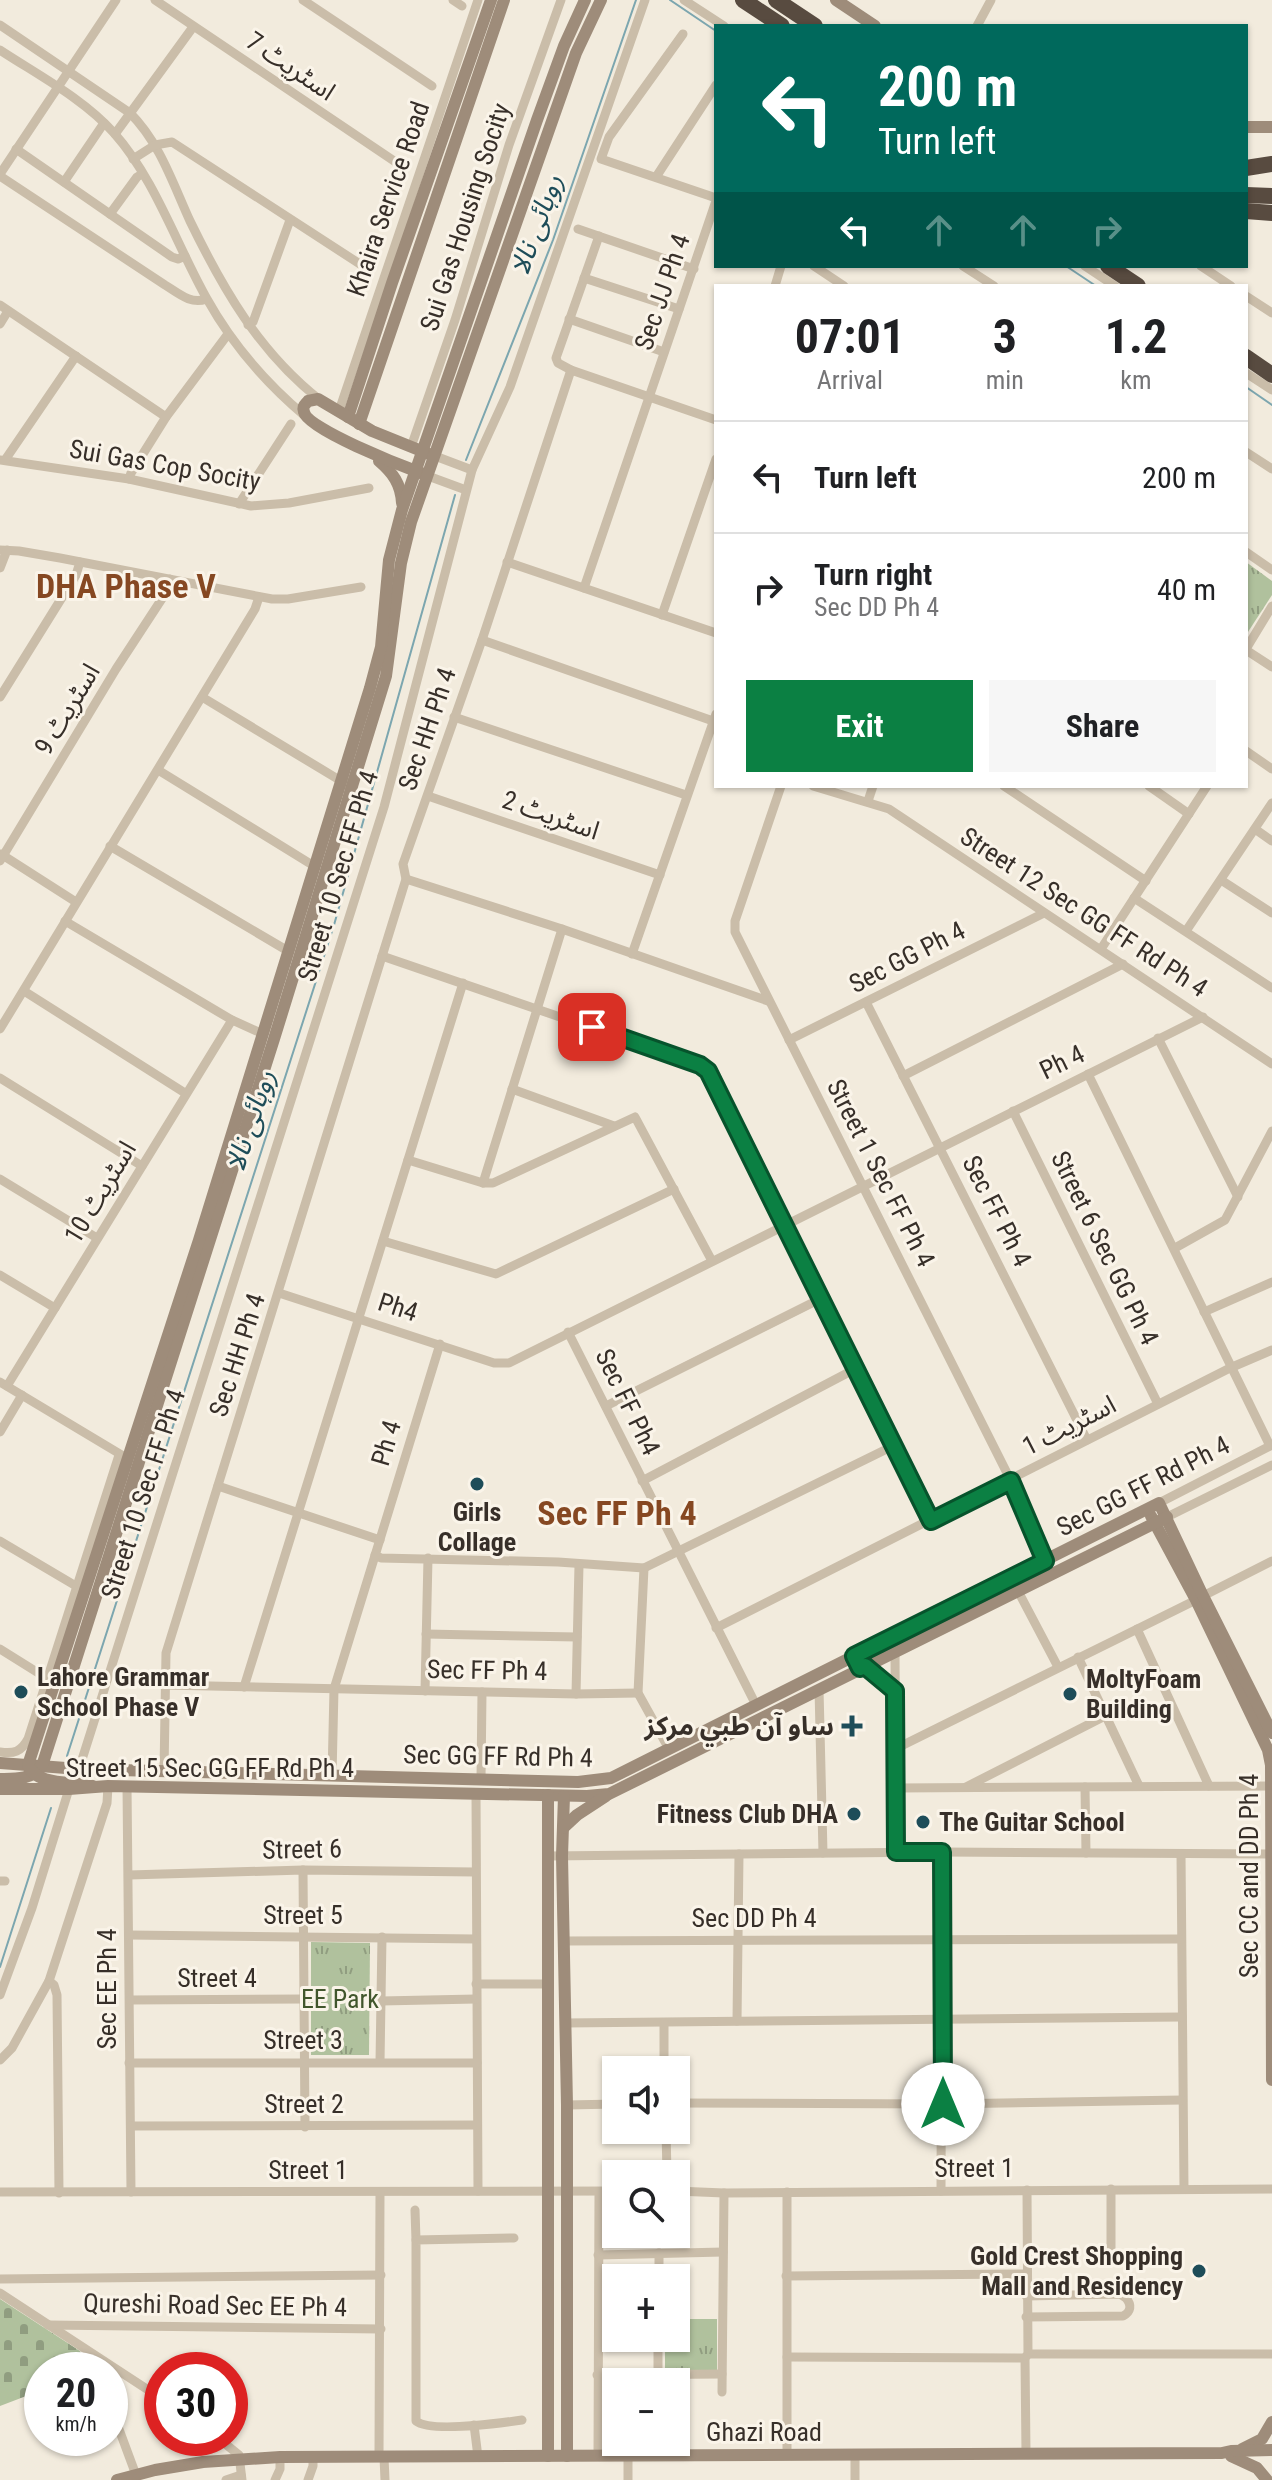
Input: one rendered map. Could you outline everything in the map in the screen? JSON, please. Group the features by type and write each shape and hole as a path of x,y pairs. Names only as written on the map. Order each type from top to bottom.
{"highway":[{"path":"776,0 812,24"},
{"path":"749,4 769,24"},
{"path":"749,4 779,24"},
{"path":"1248,168 1272,164"},
{"path":"1248,195 1272,196"},
{"path":"1248,211 1272,213"},
{"path":"1111,268 1135,284"},
{"path":"1248,358 1272,375"}],"main road":[{"path":"349,417 392,283 491,0"},
{"path":"349,417 504,0"},
{"path":"34,1769 88,1565 263,1034 314,866 386,676 401,563 411,522 428,476 423,451 564,46 585,0"},
{"path":"0,1779 18,1780 34,1769 274,1039 381,647 389,560 402,510 576,53 601,0"},
{"path":"734,0 749,4"},
{"path":"836,0 872,24"},
{"path":"1248,127 1272,127"},
{"path":"423,451 321,401 311,399 306,403 304,413 308,419 369,452 428,476"},
{"path":"369,452 394,474 402,493 402,510"},
{"name":"Sec GG FF Rd Ph 4","path":"34,1769 601,1781 1153,1506"},
{"name":"Sec CC and DD Ph 4","path":"1153,1506 1272,1733"},
{"name":"Street 15 Sec GG FF Rd Ph 4","path":"0,1789 127,1786 564,1796 609,1794 1161,1520"},
{"name":"Sec CC and DD Ph 4","path":"1200,1598 1268,1750 1272,1786 1272,2080"},
{"path":"854,1656 863,1667"},
{"path":"0,1763 34,1769 43,1780 93,1786"},
{"path":"563,1828 609,1794"},
{"path":"548,1795 548,2456"},
{"path":"564,1796 567,2456"},
{"path":"1231,2453 1262,2439 1272,2422"},
{"path":"1231,2453 1257,2468 1267,2480"},
{"name":"Ghazi Road","path":"690,2455 1272,2453"},
{"name":"Ghazi Road","path":"117,2480 136,2475 157,2475 203,2462 280,2457 602,2455"}],"street":[{"path":"116,0 0,175 165,285 197,302 206,299"},
{"name":"اسٹریٹ 7","path":"155,0 403,167"},
{"path":"303,0 432,86"},
{"name":"Khaira Service Road","path":"349,417 478,0"},
{"name":"Sui Gas Housing Socity","path":"423,451 455,320 509,145 561,0"},
{"name":"Street 10 Sec FF Ph 4","path":"79,1769 384,807 469,469 490,434 515,375 645,0"},
{"path":"684,0 721,24"},
{"path":"978,24 991,0"},
{"path":"0,25 130,113 140,123 155,145 209,259 248,325 273,357 321,401"},
{"path":"115,134 193,27"},
{"name":"Sec JJ Ph 4","path":"683,34 609,137 601,159 714,199"},
{"path":"0,50 57,87 115,134 142,174 206,299 228,334 265,378 308,419"},
{"path":"656,177 714,88"},
{"path":"64,182 104,123"},
{"path":"133,159 155,145 167,142 177,145 366,268"},
{"path":"16,149 172,257 178,259 185,256"},
{"path":"110,214 142,174"},
{"name":"Sec JJ Ph 4","path":"649,397 714,206"},
{"path":"248,325 253,322 290,220"},
{"path":"578,229 694,269"},
{"path":"599,236 556,358 561,366 714,419"},
{"path":"817,268 841,284"},
{"path":"966,268 991,284"},
{"path":"1088,268 1112,284"},
{"path":"1204,268 1228,284"},
{"path":"1212,284 1218,277"},
{"path":"584,278 679,309"},
{"path":"1248,297 1272,313"},
{"path":"0,324 4,308 166,417"},
{"path":"569,319 664,352"},
{"path":"129,479 166,417 228,334"},
{"path":"3,460 76,356"},
{"name":"Sec HH Ph 4","path":"164,1771 166,1653 406,879 403,864 482,640 571,370"},
{"path":"1248,374 1272,390"},
{"path":"584,588 649,397"},
{"path":"239,504 291,424"},
{"path":"423,451 469,469"},
{"path":"1248,453 1272,469"},
{"name":"Sui Gas Cop Socity","path":"3,460 129,479 239,504 268,506 369,488"},
{"path":"662,615 714,465"},
{"path":"428,476 464,489"},
{"path":"0,568 4,550 259,597 288,599 361,587"},
{"path":"1248,553 1272,570"},
{"path":"0,697 76,575 80,562"},
{"path":"507,562 714,632"},
{"name":"اسٹریٹ 9","path":"1,857 167,591 170,579"},
{"path":"0,1029 255,609 259,597"},
{"path":"1248,646 1272,606"},
{"path":"482,640 714,717"},
{"path":"1248,650 1272,667"},
{"path":"202,697 346,784"},
{"path":"454,717 686,795"},
{"path":"632,954 714,720"},
{"path":"1248,752 1272,769"},
{"path":"158,770 314,866"},
{"name":"Street 1 Sec FF Ph 4","path":"780,788 733,928 1011,1481 1051,1574"},
{"path":"819,788 868,801 872,788"},
{"path":"1007,788 1146,881"},
{"path":"1152,788 1189,814"},
{"path":"1101,949 1206,788"},
{"name":"اسٹریٹ 2","path":"428,796 660,875"},
{"name":"Street 12 Sec GG FF Rd Ph 4","path":"868,801 889,809 1272,1064"},
{"path":"1186,931 1272,803"},
{"path":"1255,829 1272,841"},
{"path":"110,846 288,951"},
{"path":"1,857 76,902"},
{"path":"406,879 562,929 768,1001"},
{"path":"1221,880 1272,913"},
{"path":"1134,898 1272,988"},
{"name":"Sec GG Ph 4","path":"789,1040 1044,913"},
{"path":"65,921 232,1020 263,1034"},
{"path":"483,1183 562,929"},
{"path":"382,956 700,1065 708,1071 931,1521"},
{"path":"903,1076 1123,964"},
{"path":"244,1687 463,983"},
{"path":"24,991 185,1093"},
{"name":"Sec FF Ph 4","path":"866,1002 1087,1440"},
{"name":"Ph 4","path":"940,1147 1203,1017"},
{"name":"اسٹریٹ 10","path":"3,1384 55,1308 232,1020"},
{"path":"1158,1038 1238,1197"},
{"path":"1088,1074 1175,1248 1230,1368 1271,1445"},
{"path":"0,1078 142,1166"},
{"path":"512,1089 615,1126"},
{"name":"Street 6 Sec GG Ph 4","path":"1013,1111 1158,1404"},
{"path":"408,1160 483,1183 493,1183 635,1117 712,1261"},
{"path":"1175,1248 1225,1220 1272,1131"},
{"name":"Sec FF Ph4","path":"503,1365 940,1147"},
{"path":"0,1179 97,1238"},
{"path":"383,1241 496,1274 674,1189"},
{"path":"0,1275 55,1308"},
{"path":"1204,1312 1272,1282"},
{"name":"Ph4","path":"279,1293 503,1365"},
{"path":"606,1406 820,1299"},
{"name":"Sec FF Ph4","path":"568,1332 756,1705"},
{"name":"Ph 4","path":"334,1689 440,1344"},
{"name":"اسٹریٹ 1","path":"716,1628 1230,1368 1272,1350"},
{"path":"642,1481 855,1369"},
{"path":"3,1384 124,1457"},
{"path":"0,1432 22,1395"},
{"name":"Sec GG FF Rd Ph 4","path":"1153,1506 1271,1445"},
{"path":"375,1555 381,1558 644,1568 893,1446"},
{"name":"Street 15 Sec GG FF Rd Ph 4","path":"1161,1520 1272,1465"},
{"path":"218,1486 380,1540"},
{"path":"0,1541 76,1586"},
{"path":"425,1691 428,1558"},
{"path":"895,1749 1272,1561"},
{"path":"0,1752 17,1752 24,1748 76,1586 88,1565"},
{"path":"576,1694 579,1565"},
{"path":"644,1568 638,1693 669,1749"},
{"path":"1018,1591 1058,1667"},
{"path":"1137,1629 1209,1786"},
{"path":"426,1634 577,1637"},
{"path":"0,1649 48,1679"},
{"path":"895,1652 896,1852"},
{"path":"1078,1657 1139,1786"},
{"path":"863,1667 895,1691"},
{"name":"Sec FF Ph 4","path":"164,1685 638,1693"},
{"path":"332,1776 334,1689"},
{"path":"819,1689 823,1853"},
{"path":"481,1779 482,1692"},
{"path":"966,1787 1105,1716"},
{"path":"0,2060 12,2048 49,1981 107,1803 108,1786"},
{"name":"Sec EE Ph 4","path":"127,1786 131,2192"},
{"path":"896,1788 1272,1786"},
{"path":"1085,1787 1086,1853"},
{"path":"0,1995 28,1921 69,1789"},
{"path":"476,1793 478,2191"},
{"path":"548,1856 896,1852 1271,1854"},
{"path":"941,2191 942,1852"},
{"path":"737,2021 739,1854"},
{"path":"1181,1854 1184,2189"},
{"path":"303,1870 305,2127"},
{"name":"Street 6","path":"129,1875 303,1870 475,1872"},
{"name":"Street 5","path":"129,1935 476,1939"},
{"path":"380,2062 382,1937"},
{"name":"Sec DD Ph 4","path":"564,1941 1181,1939"},
{"path":"49,1981 57,1995 59,2193"},
{"path":"476,1984 548,1984"},
{"name":"Street 4","path":"130,2000 304,1999"},
{"path":"381,2001 476,1999"},
{"path":"565,2023 1182,2017"},
{"path":"664,2023 664,2056"},
{"name":"Street 3","path":"129,2063 477,2063"},
{"path":"690,2103 943,2104 1182,2100"},
{"path":"567,2105 602,2104"},
{"name":"Street 2","path":"131,2126 477,2125"},
{"path":"1111,2189 1111,2262"},
{"name":"Street 1","path":"690,2192 1272,2189"},
{"path":"1026,2453 1027,2190"},
{"name":"Street 1","path":"0,2192 602,2192"},
{"path":"598,2455 599,2192"},
{"path":"787,2192 787,2454"},
{"path":"380,2193 382,2457 385,2480"},
{"path":"722,2392 724,2193"},
{"path":"415,2210 416,2421 419,2425 432,2426 522,2420"},
{"path":"416,2240 514,2238"},
{"path":"598,2255 723,2252"},
{"path":"659,2253 659,2264"},
{"path":"786,2276 1026,2274"},
{"path":"0,2279 381,2275"},
{"path":"0,2293 91,2352"},
{"path":"1026,2296 1120,2294 1130,2306 1123,2316 1026,2317"},
{"name":"Qureshi Road Sec EE Ph 4","path":"48,2325 381,2329"},
{"path":"787,2357 1272,2354"},
{"path":"690,2374 722,2374"},
{"path":"597,2375 602,2375"},
{"path":"474,2425 478,2457"},
{"path":"128,2453 136,2475"},
{"path":"855,2454 855,2480"},
{"path":"226,2480 242,2477 239,2456"},
{"path":"308,2480 313,2456"},
{"path":"628,2456 628,2480"},
{"path":"275,2480 280,2469 280,2457"}],"green space":[{"path":"1248,563 1272,581 1272,595 1248,632"},
{"name":"EE Park","path":"311,1942 370,1943 369,2055 311,2055"},
{"path":"0,2299 80,2352 24,2352 24,2397 0,2406"},
{"path":"690,2319 717,2319 717,2371 665,2368 665,2352 690,2352"}],"waterway":[{"name":"روہائی نالا","path":"466,460 553,240 636,0"},
{"path":"670,0 714,30"},
{"path":"1069,268 1093,284"},
{"path":"1248,388 1272,405"},
{"name":"روہائی نالا","path":"67,1756 334,925 455,495"},
{"name":"روہائی نالا","path":"0,1967 51,1808"}],"place":[{"name":"Girls Collage","path":"477,1484"},
{"name":"Lahore Grammar School Phase V","path":"21,1692"},
{"name":"MoltyFoam Building","path":"1070,1694"},
{"name":"ساو آن طبي مرکز","path":"852,1726"},
{"name":"Fitness Club DHA","path":"854,1814"},
{"name":"The Guitar School","path":"923,1822"},
{"name":"Gold Crest Shopping Mall and Residency","path":"1199,2271"}],"district":[{"name":"DHA Phase V","path":"126,586"},
{"name":"Sec FF Ph 4","path":"617,1513"}],"route":[{"path":"592,1027 700,1065 708,1071 931,1521 1011,1481 1045,1561 854,1656 860,1668 865,1666 895,1691 896,1852 942,1852 943,2104"}]}
